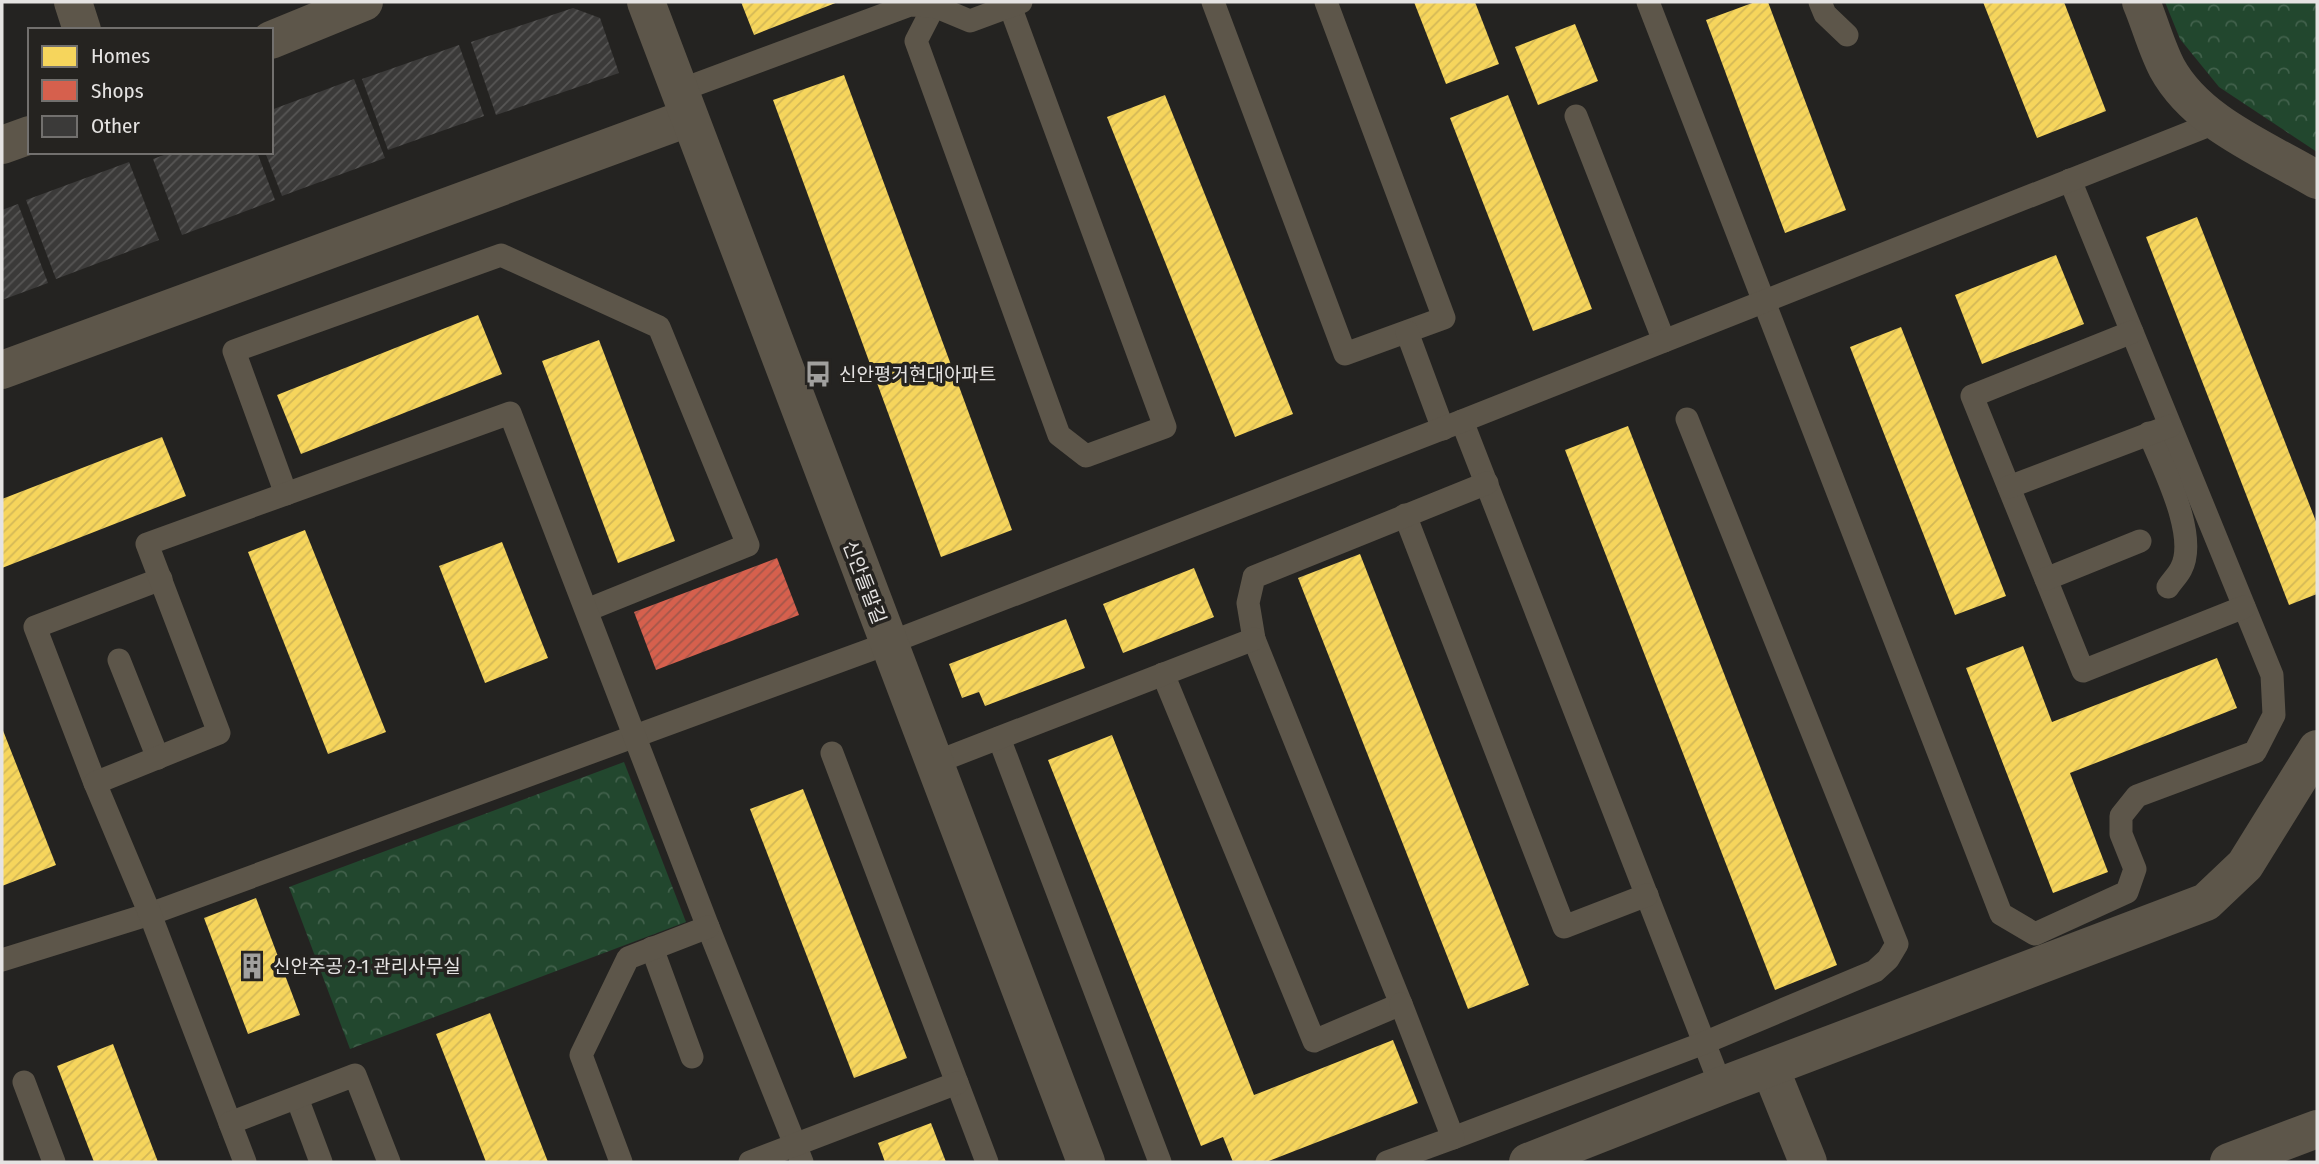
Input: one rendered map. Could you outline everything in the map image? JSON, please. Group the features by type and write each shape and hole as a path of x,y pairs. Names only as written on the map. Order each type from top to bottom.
{"street":[{"path":"73,2 81,28"},
{"path":"273,39 364,2"},
{"name":"신안들말길","path":"646,2 1086,1162"},
{"path":"2141,2 2167,67 2188,97 2217,122 2317,180"},
{"path":"2,370 683,105"},
{"path":"2,145 28,136"},
{"path":"1528,1162 2206,902 2245,865 2313,767"},
{"path":"1770,1068 1808,1162"},
{"path":"2229,1162 2317,1129"}],"lane":[{"path":"1213,2 1345,354 1444,318 1326,2"},
{"path":"1819,2 1825,14 1847,35"},
{"path":"683,105 910,5 934,6 970,21 1016,4 1165,427 1086,456 1059,435 916,41 934,6"},
{"path":"1656,4 1764,301 2001,914 2035,934 2127,892 2135,869 2121,834 2121,816 2137,796 2255,752 2274,715 2272,676 2244,607 2160,429"},
{"path":"1576,116 1664,341"},
{"path":"2,960 150,914 889,643 1453,425 2217,122"},
{"path":"2070,180 2132,332 2160,429 2187,544 2182,568 2168,587"},
{"path":"286,494 234,351 501,255 659,327 748,545 587,610"},
{"path":"1407,332 1453,425 1487,482 1721,1086"},
{"path":"2132,332 1972,396 2083,671 2244,607"},
{"path":"95,783 219,733 147,544 510,413 798,1154"},
{"path":"1387,1162 1704,1043 1875,971 1888,959 1897,944 1688,419"},
{"path":"2009,487 2160,429"},
{"path":"1452,1138 1254,639 1248,603 1254,577 1487,482"},
{"path":"1405,515 1564,927 1647,895"},
{"path":"2046,579 2140,541"},
{"path":"161,579 35,627 246,1162"},
{"path":"934,763 1254,639"},
{"path":"119,660 158,758"},
{"path":"1163,674 1314,1041 1401,1004"},
{"path":"999,738 1160,1162"},
{"path":"832,752 987,1162"},
{"path":"621,1162 581,1055 628,958 708,927"},
{"path":"652,948 692,1057"},
{"path":"230,1123 355,1075 389,1162"},
{"path":"24,1083 54,1162"},
{"path":"750,1162 798,1154 957,1083"},
{"path":"297,1098 321,1162"}],"green space":[{"path":"2165,2 2317,2 2317,152 2219,87 2180,39"},
{"path":"624,762 686,922 350,1049 289,887"}],"building: Homes":[{"path":"741,2 838,2 754,35"},
{"path":"1414,2 1475,2 1499,64 1446,84"},
{"path":"1755,2 1768,2 1846,210 1785,233 1706,20"},
{"path":"1983,2 2064,2 2106,111 2037,138"},
{"path":"1575,24 1598,81 1538,105 1515,47"},
{"path":"844,75 1012,530 941,557 773,100"},
{"path":"1165,95 1293,414 1235,437 1107,117"},
{"path":"1508,95 1592,309 1533,331 1450,118"},
{"path":"2197,217 2317,524 2317,594 2289,605 2146,237"},
{"path":"2056,255 2084,324 1982,364 1955,295"},
{"path":"478,315 502,374 301,454 277,395"},
{"path":"1901,327 2006,596 1955,615 1850,347"},
{"path":"599,340 675,541 618,563 542,361"},
{"path":"1628,426 1837,965 1775,990 1565,450"},
{"path":"162,437 186,496 2,568 2,499"},
{"path":"305,530 386,732 328,754 248,552"},
{"path":"502,542 548,658 485,683 439,566"},
{"path":"1360,554 1529,985 1468,1009 1298,578"},
{"path":"1194,568 1214,617 1123,653 1103,604"},
{"path":"1066,619 1085,668 985,706 979,692 962,698 949,664"},
{"path":"2023,646 2052,722 2217,658 2237,708 2070,773 2108,872 2053,893 1966,668"},
{"path":"2,728 56,865 2,886"},
{"path":"1112,735 1254,1095 1393,1040 1418,1103 1266,1162 1233,1162 1223,1137 1201,1146 1048,760"},
{"path":"803,789 907,1058 854,1078 750,809"},
{"name":"신안주공 2-1 관리사무실","path":"256,898 300,1015 248,1034 204,918"},
{"path":"490,1013 548,1162 486,1162 436,1034"},
{"path":"113,1044 158,1162 94,1162 57,1066"},
{"path":"931,1123 946,1162 885,1162 878,1143"}],"building: Shops":[{"path":"777,558 799,615 656,670 634,612"}],"building: Other":[{"path":"573,8 600,18 619,73 496,115 471,42"},
{"path":"459,45 484,116 388,150 362,79"},
{"path":"354,79 385,158 282,196 266,154 273,154 273,109"},
{"path":"167,154 258,154 275,200 182,235 153,159"},
{"path":"129,162 159,240 56,279 26,200"},
{"path":"18,204 48,283 2,300 2,210"}],"place":[{"name":"신안평거현대아파트","path":"818,374"},
{"name":"신안주공 2-1 관리사무실","path":"252,966"}]}
